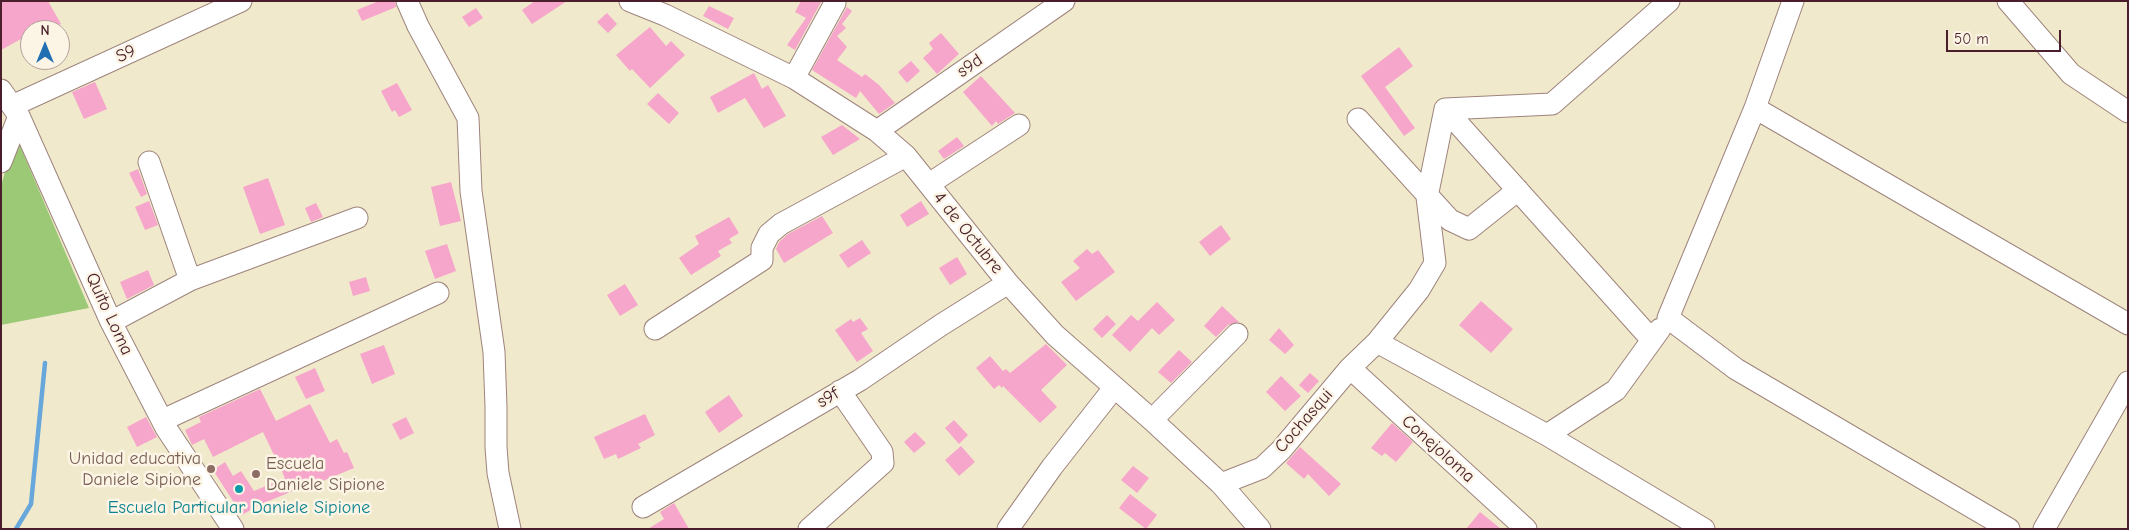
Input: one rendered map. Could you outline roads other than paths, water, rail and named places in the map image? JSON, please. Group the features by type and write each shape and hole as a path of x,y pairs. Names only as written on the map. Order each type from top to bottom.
{"street":[{"name":"S9","path":"11,104 241,1"},
{"path":"407,1 418,26 468,118 471,191 494,352 498,473 510,529"},
{"name":"4 de Octubre","path":"630,1 794,78 877,131 906,156 1008,283 1055,335 1152,420 1221,484 1260,529"},
{"name":"s9d","path":"877,131 1064,1"},
{"path":"1445,109 1552,104 1669,1"},
{"path":"1547,435 1616,390 1668,318 1755,108 1793,1"},
{"path":"2008,1 2071,74 2128,112"},
{"path":"794,78 835,4"},
{"path":"1,162 11,104"},
{"name":"Quito Loma","path":"11,104 111,322 166,428 233,529"},
{"path":"1755,108 2128,324"},
{"path":"1445,109 1652,340"},
{"name":"Cochasqui","path":"1221,484 1262,468 1281,450 1350,368 1378,342 1419,290 1435,263 1427,197 1445,109"},
{"path":"1358,119 1427,197 1450,220 1469,229 1518,190"},
{"path":"929,184 1019,125"},
{"path":"655,329 762,260 762,248 769,234 782,224 906,156"},
{"path":"149,162 190,280"},
{"path":"111,322 190,280 357,218"},
{"name":"s9f","path":"643,507 860,380 941,325 1008,283"},
{"path":"163,420 438,293"},
{"path":"1668,318 1736,369 2009,529"},
{"path":"1152,420 1237,334"},
{"path":"1378,342 1547,435 1704,529"},
{"name":"Conejoloma","path":"1350,368 1526,529"},
{"path":"2044,529 2128,382"},
{"path":"1008,529 1052,467 1114,388"},
{"path":"809,529 883,463 882,452 840,390"}],"waterway":[{"path":"16,529 31,504 45,363"}],"place":[{"name":"Unidad educativa Daniele Sipione","path":"211,469"},
{"name":"Escuela Daniele Sipione","path":"256,474"},
{"name":"Escuela Particular Daniele Sipione","path":"239,489"}]}
